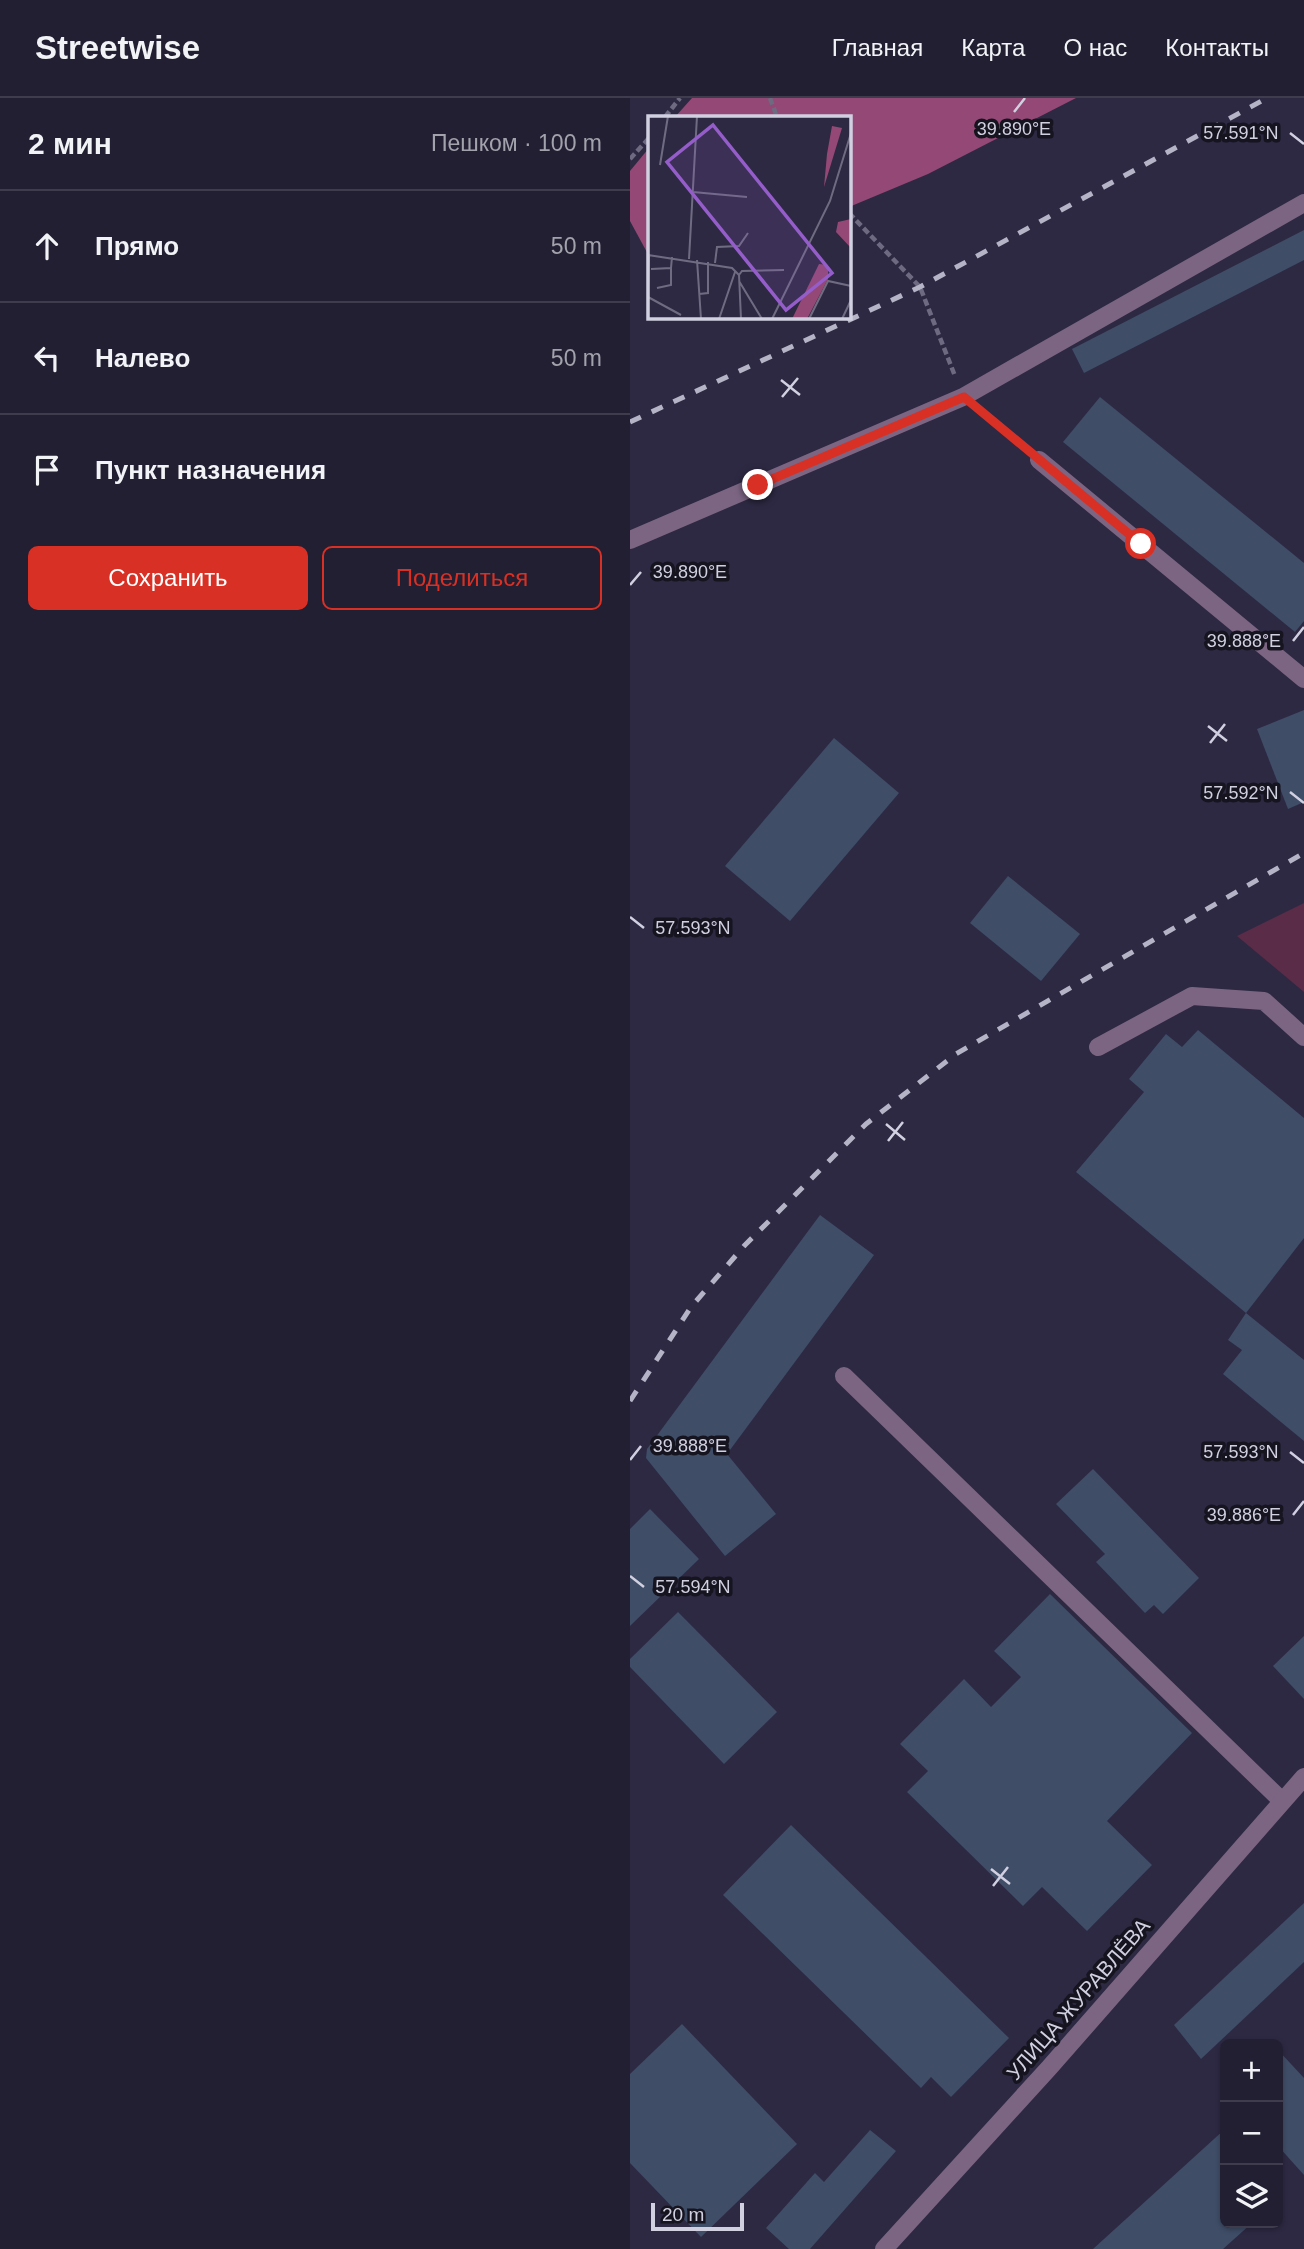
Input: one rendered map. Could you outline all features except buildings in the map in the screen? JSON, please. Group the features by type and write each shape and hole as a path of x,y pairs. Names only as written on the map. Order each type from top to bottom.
{"street":[{"path":"630,540 964,397 1304,203"},
{"path":"1039,460 1304,679"},
{"path":"1098,1047 1192,996 1264,1002 1304,1037"},
{"path":"844,1376 1282,1801"},
{"name":"УЛИЦА ЖУРАВЛЁВА","path":"884,2249 1049,2068 1304,1777"}],"path":[{"path":"666,116 680,98"},
{"path":"770,98 777,116"},
{"path":"630,159 648,139"},
{"path":"850,214 920,286 964,397 1039,460"}],"shaded area":[{"path":"692,98 1076,98 928,174 850,207 850,116 676,116"},
{"path":"648,149 648,254 630,221 630,171"},
{"path":"1304,903 1304,992 1237,936"}],"railway":[{"path":"630,422 920,287 1267,98"},
{"path":"630,1401 691,1307 745,1245 866,1124 956,1054 1304,853"}],"route":[{"path":"758,485 964,397 1141,544"}]}
